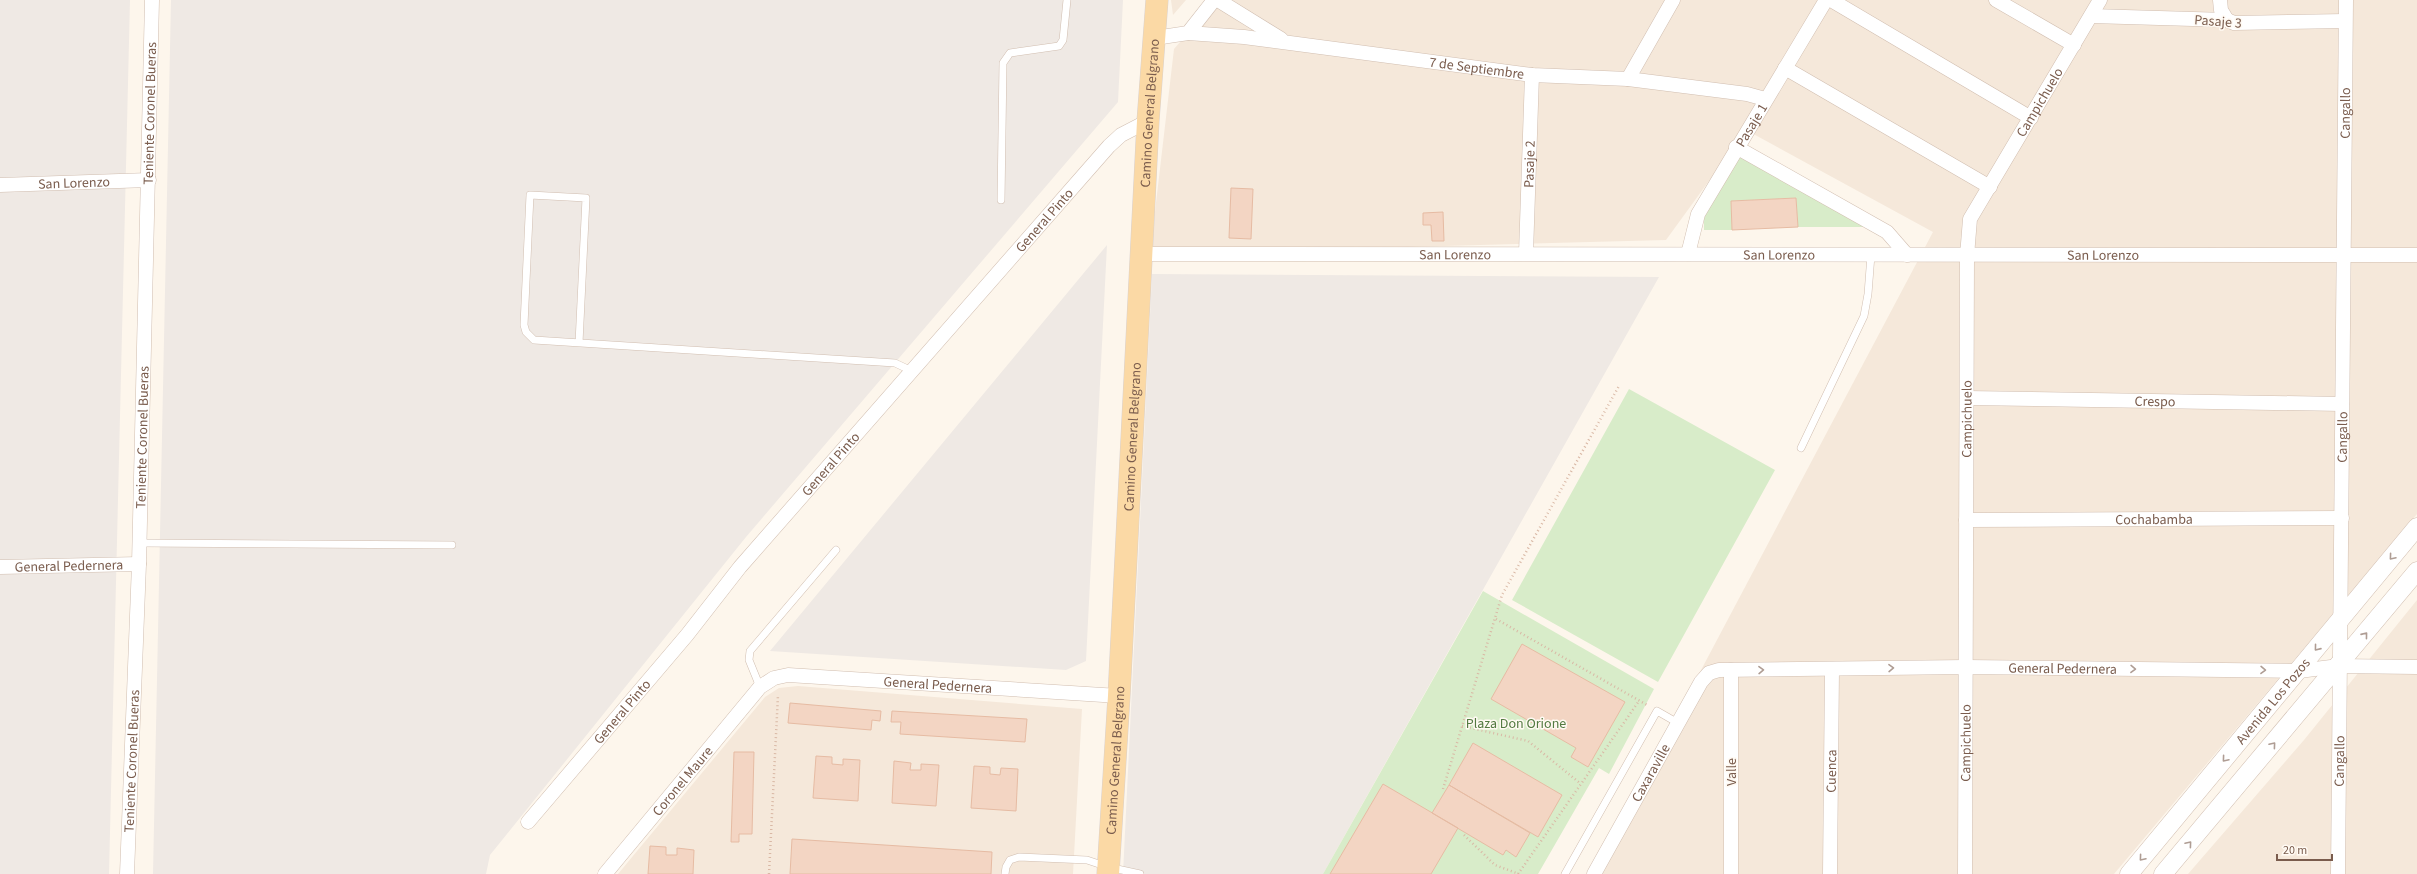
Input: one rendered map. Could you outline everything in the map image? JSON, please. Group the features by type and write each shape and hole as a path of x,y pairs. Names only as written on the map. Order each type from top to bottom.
{"main road":[{"name":"Camino General Belgrano","path":"1108,871 1119,696 1148,121 1157,0"}],"street":[{"name":"Teniente Coronel Bueras","path":"127,874 139,564 152,0"},
{"path":"1155,38 1188,32 1214,0"},
{"path":"1218,0 1287,42"},
{"path":"1628,79 1673,0"},
{"name":"Pasaje 1","path":"1688,254 1693,224 1698,214 1736,147 1826,0"},
{"path":"1831,0 2031,118"},
{"path":"1996,0 2074,45"},
{"name":"Campichuelo","path":"1965,874 1967,256 1970,219 2100,0"},
{"path":"2220,0 2221,10 2227,20"},
{"name":"Cangallo","path":"2338,874 2339,666 2342,617 2342,255 2346,0"},
{"name":"Pasaje 3","path":"2091,16 2227,20 2234,23 2345,21"},
{"name":"7 de Septiembre","path":"1188,32 1287,42 1532,75 1628,79 1747,94 1765,100"},
{"path":"1785,68 1990,186"},
{"name":"Pasaje 2","path":"1526,253 1532,75"},
{"name":"General Pinto","path":"528,822 687,635 740,567 1109,146 1121,135 1148,121"},
{"path":"1736,147 1886,232 1907,255"},
{"name":"San Lorenzo","path":"0,185 149,180"},
{"name":"San Lorenzo","path":"1142,254 1526,253 1967,256 2417,255"},
{"name":"Crespo","path":"1967,398 2342,404"},
{"name":"Cochabamba","path":"1966,520 2342,518"},
{"name":"Avenida Los Pozos","path":"2129,874 2417,527"},
{"name":"General Pedernera","path":"0,567 139,564"},
{"name":"Avenida Los Pozos","path":"2164,874 2417,571"},
{"name":"General Pedernera","path":"1709,673 1731,670 1966,667 2299,670 2339,666 2417,667"},
{"name":"Cuenca","path":"1830,874 1832,669"},
{"name":"Valle","path":"1731,670 1731,874"},
{"name":"Caxaraville","path":"1594,874 1701,682 1709,673"},
{"name":"General Pedernera","path":"760,687 774,678 788,675 1119,696"},
{"name":"Coronel Maure","path":"605,874 760,687"}],"lane":[{"path":"1001,200 1004,63 1010,53 1059,46 1063,40 1067,0"},
{"path":"579,343 586,198 530,195 524,325 526,332 534,340 579,343 894,363 912,371"},
{"path":"1801,448 1864,316 1868,294 1871,255"},
{"path":"139,543 452,545"},
{"path":"760,687 749,660 750,651 836,550"},
{"path":"1565,874 1657,711 1678,723"},
{"path":"1005,874 1006,867 1010,860 1019,857 1087,860 1108,871 1140,874"}],"path":[{"path":"1443,789 1502,595 1619,386"},
{"path":"1496,618 1657,711"},
{"path":"769,874 778,694"},
{"path":"1464,834 1495,864 1518,874 1639,701"},
{"path":"1462,726 1528,741 1581,784"}],"shaded area":[{"path":"0,0 130,0 109,874 0,874"},
{"path":"171,0 1123,0 1118,102 746,537 490,855 486,874 153,874"},
{"path":"1171,0 1186,0 1173,15"},
{"path":"1216,0 2417,0 2417,514 2114,874 1593,874 1933,232 1746,130 1666,240 1150,254 1174,49"},
{"path":"1107,245 1086,661 1066,670 770,651"},
{"path":"1152,274 1659,277 1323,874 1123,874"},
{"path":"2417,600 2417,874 2188,874 2304,740"},
{"path":"798,686 1082,709 1073,874 618,874 765,697 779,688"}],"green space":[{"path":"1739,156 1864,227 1798,227 1796,198 1731,201 1732,230 1704,230 1704,216"},
{"path":"1629,389 1775,470 1658,682 1512,600"},
{"name":"Plaza Don Orione","path":"1483,591 1654,689 1609,774 1599,768 1538,874 1323,874"}],"building":[{"path":"1231,188 1253,189 1251,239 1229,238"},
{"path":"1796,198 1798,227 1732,230 1731,201"},
{"path":"1443,212 1444,241 1432,241 1431,225 1423,225 1423,213"},
{"path":"1522,644 1625,702 1588,767 1571,757 1576,748 1491,699"},
{"path":"790,703 881,711 880,721 872,720 871,730 788,723"},
{"path":"892,711 1027,719 1025,742 900,734 901,722 891,722"},
{"path":"1473,743 1562,795 1538,837 1449,785"},
{"path":"734,752 754,752 752,834 739,834 739,842 731,842"},
{"path":"816,756 832,757 832,764 843,765 843,759 860,760 858,801 813,798"},
{"path":"894,761 911,763 910,770 921,770 921,764 939,765 936,806 892,803"},
{"path":"974,766 990,767 990,774 1000,775 1001,768 1018,769 1016,811 971,808"},
{"path":"1383,784 1458,828 1431,874 1330,874"},
{"path":"1449,785 1530,833 1516,857 1506,850 1503,855 1432,813"},
{"path":"792,839 992,852 991,874 790,874"},
{"path":"650,846 666,847 666,855 677,855 677,848 694,850 693,874 648,874"}]}
